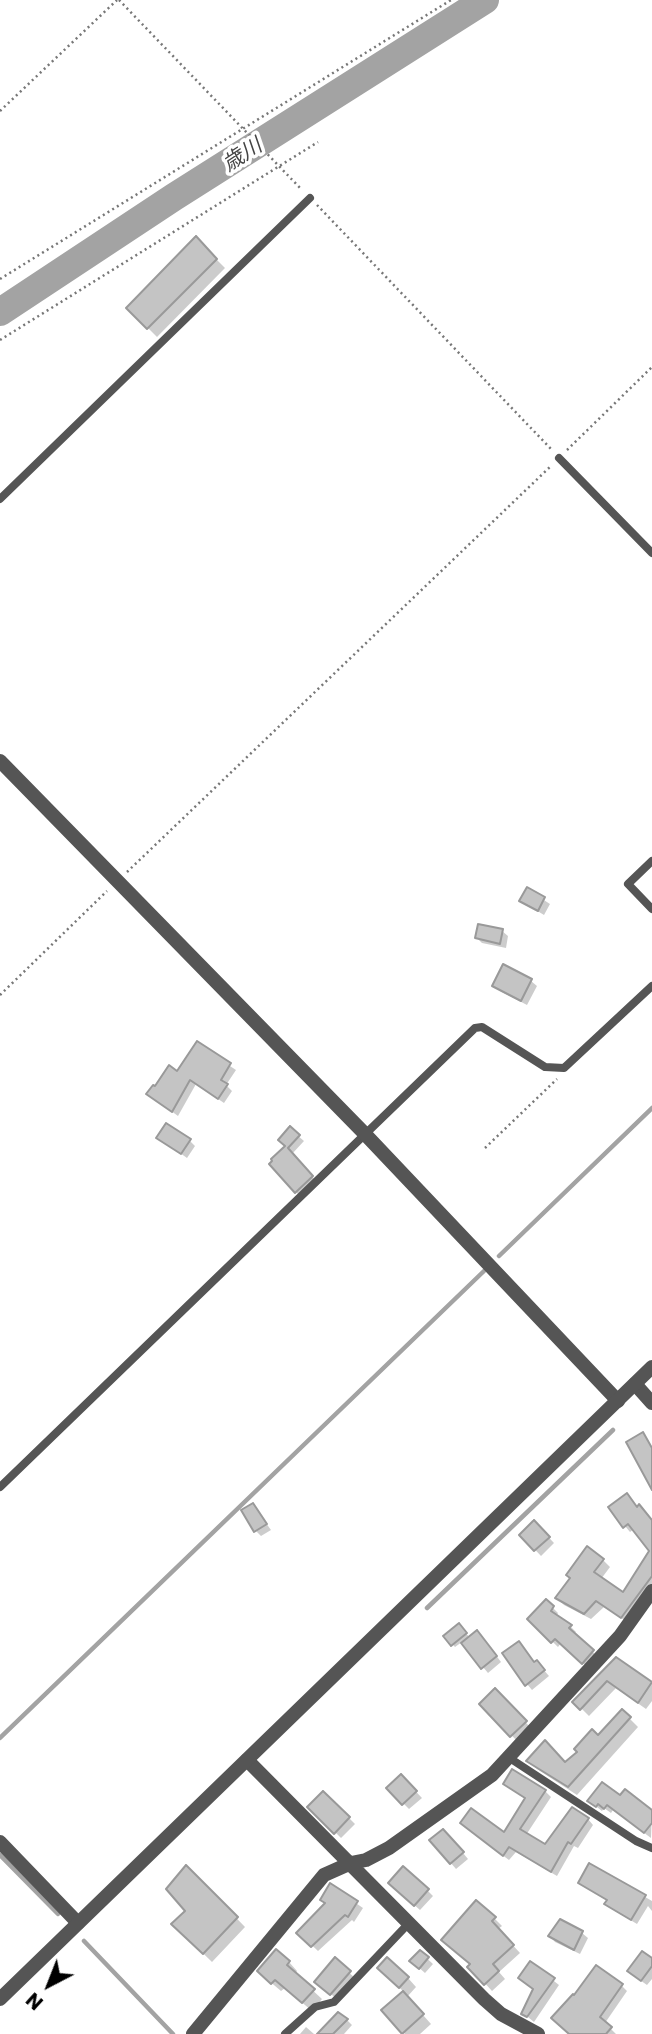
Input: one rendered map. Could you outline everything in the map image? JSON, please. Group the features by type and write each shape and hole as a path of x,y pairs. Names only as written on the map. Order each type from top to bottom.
{"street":[{"path":"0,761 364,1133 618,1401"},
{"path":"0,1999 652,1367"},
{"path":"635,1384 652,1403"},
{"path":"193,2034 324,1875 351,1863 366,1860 399,1842 492,1775 620,1636 652,1591"},
{"path":"247,1760 501,2014 538,2034"},
{"path":"0,1842 78,1923"}],"lane":[{"path":"0,499 310,198"},
{"path":"559,458 652,554"},
{"path":"652,861 628,884 652,909"},
{"path":"0,1487 475,1028 482,1027 545,1067 564,1068 652,986"},
{"path":"508,1757 636,1841 652,1848"},
{"path":"285,2034 315,2007 334,2001 409,1923"}],"path":[{"path":"0,111 118,0 559,458"},
{"path":"0,279 451,0"},
{"path":"0,340 317,142"},
{"path":"0,995 652,367"},
{"path":"485,1148 556,1079 558,1068"}],"building":[{"path":"196,236 217,259 147,329 126,308"},
{"path":"527,887 545,897 538,911 519,901"},
{"path":"478,924 503,929 500,944 475,938"},
{"path":"503,964 532,979 521,1001 492,986"},
{"path":"197,1041 231,1063 221,1080 228,1084 218,1099 190,1080 172,1112 146,1094 169,1065 177,1071"},
{"path":"166,1123 191,1139 181,1154 156,1138"},
{"path":"290,1126 300,1135 288,1148 313,1176 295,1193 269,1164 285,1146 278,1140"},
{"path":"643,1432 652,1448 652,1490 626,1442"},
{"path":"627,1493 637,1507 639,1504 652,1520 652,1576 621,1618 596,1601 584,1614 555,1598 570,1578 566,1575 587,1546 604,1559 594,1572 623,1592 649,1551 628,1524 623,1528 608,1507"},
{"path":"253,1503 267,1524 254,1532 241,1510"},
{"path":"534,1520 550,1537 534,1551 519,1535"},
{"path":"546,1599 554,1606 551,1611 572,1625 569,1628 594,1650 582,1664 555,1639 551,1643 527,1619"},
{"path":"459,1623 467,1633 451,1646 443,1636"},
{"path":"477,1630 497,1656 481,1669 461,1643"},
{"path":"519,1641 534,1662 537,1660 545,1670 525,1686 502,1653"},
{"path":"616,1657 652,1682 638,1703 607,1681 580,1710 572,1702"},
{"path":"495,1688 527,1721 510,1737 479,1704"},
{"path":"622,1709 631,1717 568,1787 526,1761 545,1740 565,1762 577,1752 574,1749 592,1729 598,1735"},
{"path":"512,1769 546,1790 520,1829 545,1844 572,1807 589,1818 571,1844 568,1842 551,1872 509,1847 503,1856 460,1823 471,1808 504,1832 525,1798 503,1784"},
{"path":"401,1774 417,1791 402,1805 386,1788"},
{"path":"602,1782 620,1795 625,1789 652,1810 652,1823 644,1833 607,1805 604,1809 587,1801"},
{"path":"323,1791 350,1817 334,1834 307,1807"},
{"path":"443,1829 464,1852 450,1864 429,1840"},
{"path":"589,1863 646,1895 631,1920 604,1904 607,1900 578,1883"},
{"path":"186,1865 238,1917 203,1954 171,1924 185,1911 166,1889"},
{"path":"403,1866 429,1889 414,1906 388,1883"},
{"path":"330,1883 358,1901 348,1917 345,1915 311,1947 296,1933 325,1903 320,1900"},
{"path":"476,1900 496,1917 492,1921 514,1945 493,1964 499,1971 484,1985 467,1967 470,1964 441,1940"},
{"path":"560,1919 583,1931 574,1950 548,1936"},
{"path":"276,1949 290,1961 287,1965 315,1989 302,2003 275,1980 271,1984 257,1971"},
{"path":"420,1950 429,1957 419,1969 409,1961"},
{"path":"642,1951 652,1958 652,1966 641,1981 627,1971"},
{"path":"335,1957 351,1971 330,1995 314,1982"},
{"path":"387,1957 409,1977 399,1988 377,1968"},
{"path":"530,1961 555,1978 527,2017 521,2014 533,1989 518,1978"},
{"path":"596,1965 623,1984 600,2017 612,2027 606,2034 569,2034 551,2018 574,1995"},
{"path":"403,1991 424,2014 402,2034 381,2010"},
{"path":"338,2012 348,2019 333,2034 317,2034"}],"waterway":[{"name":"歳川","path":"0,312 174,197 485,0"},
{"path":"499,1256 652,1108"},
{"path":"0,1738 484,1271"},
{"path":"427,1608 613,1430"},
{"path":"0,1855 58,1914"},
{"path":"84,1941 173,2034"}]}
